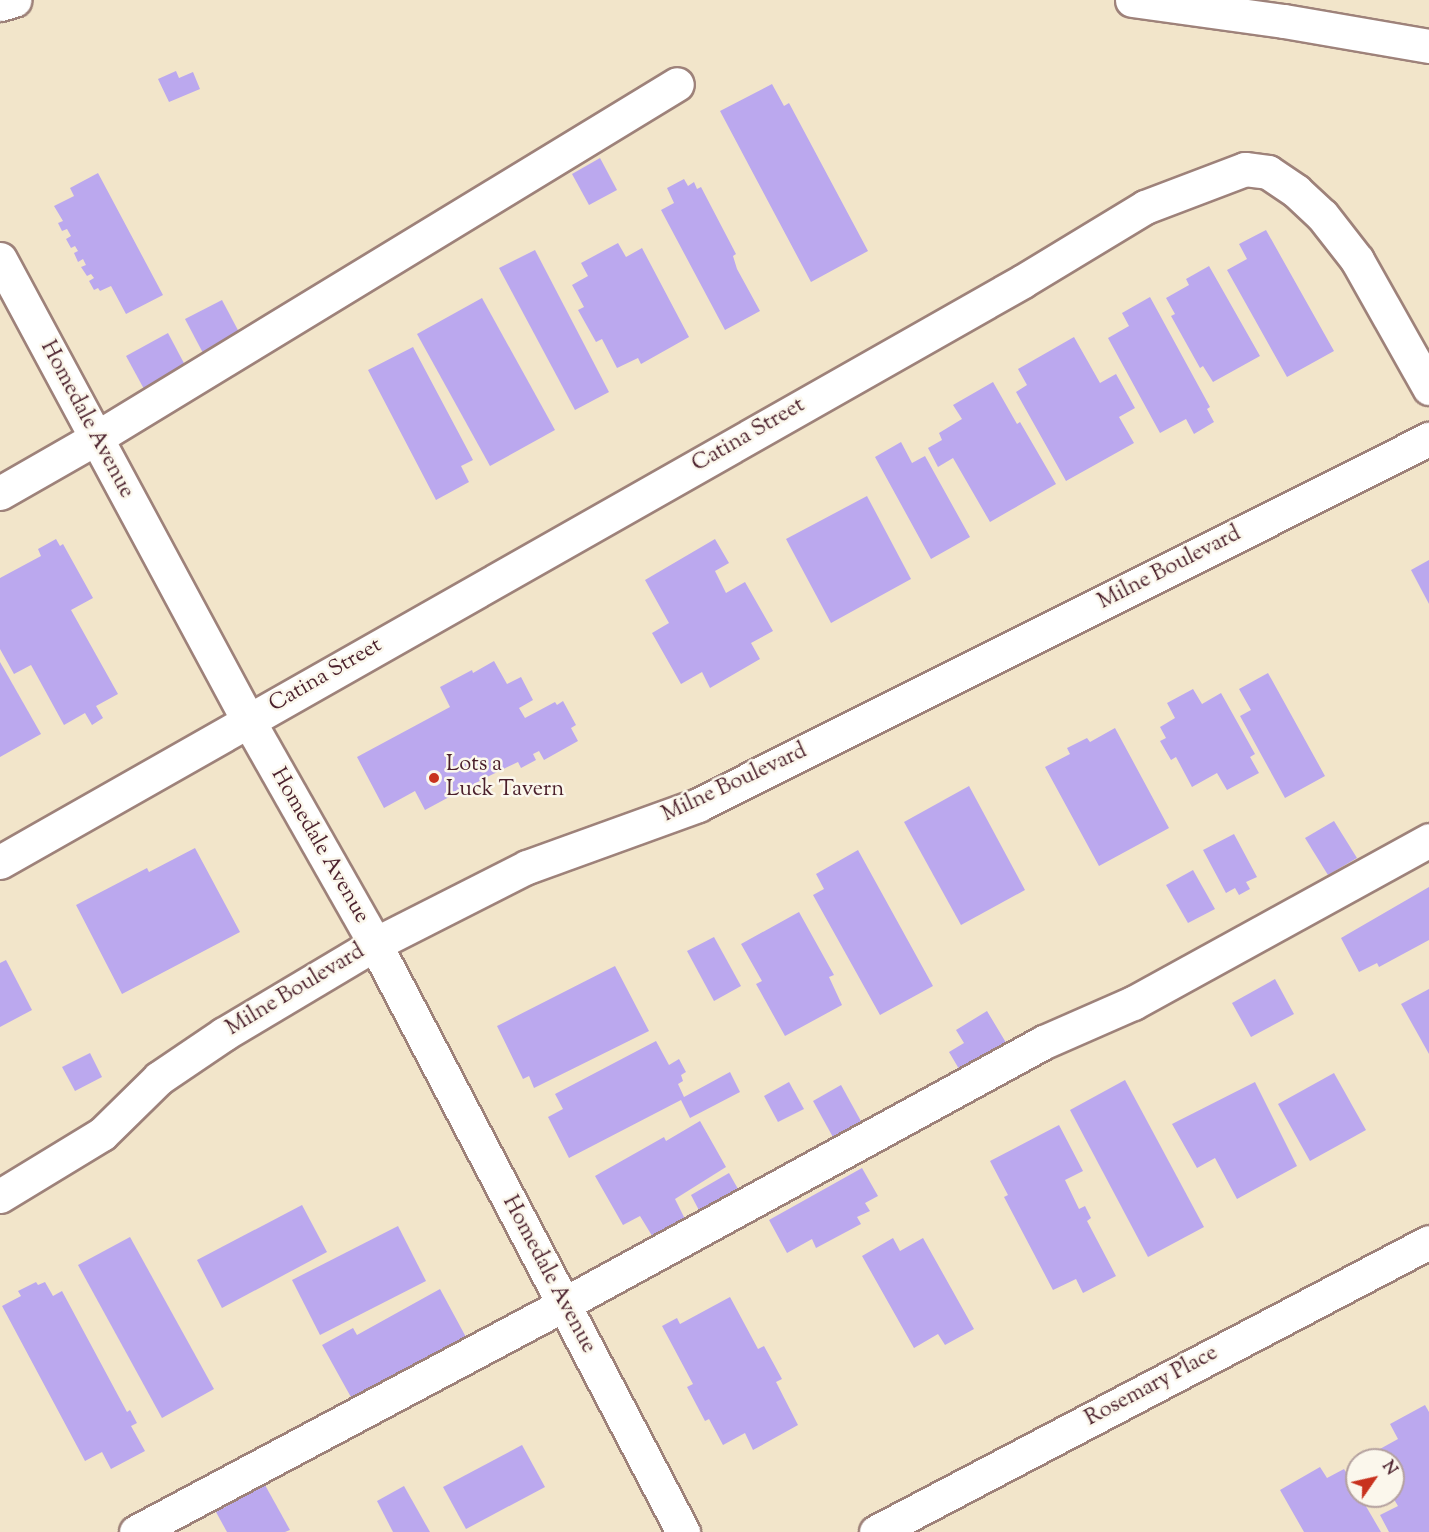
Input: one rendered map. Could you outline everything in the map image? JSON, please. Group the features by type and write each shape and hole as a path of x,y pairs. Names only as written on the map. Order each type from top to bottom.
{"main road":[{"path":"0,4 14,0"},
{"path":"1132,0 1284,21 1429,46"},
{"path":"0,493 96,438 677,84"},
{"name":"Catina Street","path":"0,862 1023,281 1146,207 1245,169 1268,172 1296,191 1322,215 1357,260 1429,388"},
{"name":"Homedale Avenue","path":"0,259 248,720 375,944 683,1532"},
{"name":"Milne Boulevard","path":"0,1196 102,1134 159,1078 214,1041 375,944 527,867 698,805 1429,439"},
{"path":"136,1532 564,1304 1044,1042 1133,1003 1429,840"},
{"name":"Rosemary Place","path":"876,1532 1429,1242"}],"building":[{"path":"176,71 179,78 193,72 200,89 169,102 158,79"},
{"path":"772,84 784,106 789,103 868,251 811,282 720,111"},
{"path":"600,158 617,190 589,205 572,174"},
{"path":"98,173 163,295 126,314 111,286 100,291 98,288 94,290 89,281 94,278 91,274 87,276 81,267 86,265 83,259 78,262 74,253 78,251 75,246 71,248 66,239 71,236 67,229 62,231 58,223 63,221 54,206 74,196 70,188"},
{"path":"684,179 688,186 694,182 697,189 701,187 736,254 733,256 737,269 760,311 725,330 661,210 674,203 667,188"},
{"path":"1266,230 1334,351 1287,377 1227,270 1247,259 1239,244"},
{"path":"618,243 626,257 642,248 689,337 641,364 638,358 617,368 602,339 596,342 578,310 584,307 572,285 588,276 581,263"},
{"path":"535,250 609,392 575,410 499,268"},
{"path":"1209,266 1260,356 1213,382 1203,366 1200,368 1171,316 1175,314 1166,298 1189,285 1186,279"},
{"path":"1150,297 1210,407 1207,409 1214,422 1194,434 1186,419 1160,433 1108,338 1129,326 1122,313"},
{"path":"482,298 555,430 490,466 417,334"},
{"path":"222,300 240,334 203,353 185,319"},
{"path":"168,333 186,367 144,389 126,356"},
{"path":"1074,337 1100,383 1116,374 1135,408 1119,417 1134,443 1066,481 1016,392 1027,385 1018,369"},
{"path":"413,347 473,460 461,466 469,482 436,500 368,370"},
{"path":"993,382 1017,424 1020,422 1056,484 990,522 953,458 938,467 928,448 942,440 939,433 962,419 953,405"},
{"path":"901,442 912,463 925,456 970,537 931,559 875,457"},
{"path":"867,496 911,579 831,623 786,539"},
{"path":"56,539 60,546 63,544 93,598 71,610 118,694 96,706 103,718 92,725 85,713 64,725 31,665 14,674 0,649 0,578 41,556 38,549"},
{"path":"715,539 729,563 715,571 726,593 745,582 773,631 751,643 760,659 710,688 702,672 681,684 652,633 669,623 645,580"},
{"path":"1429,560 1429,604 1411,570"},
{"path":"494,661 507,684 521,677 533,700 519,708 525,718 555,702 557,705 563,701 576,725 571,728 578,741 544,760 539,751 533,754 536,760 521,768 518,762 487,777 474,784 478,792 468,797 464,789 425,810 415,791 384,808 357,757 450,707 440,687"},
{"path":"0,662 41,734 0,757"},
{"path":"1268,673 1325,776 1285,798 1240,716 1251,710 1239,689"},
{"path":"1193,689 1202,704 1221,693 1255,754 1250,757 1259,773 1227,790 1217,773 1192,787 1176,757 1171,760 1160,741 1166,738 1160,727 1175,718 1167,703"},
{"path":"1115,728 1169,828 1099,866 1045,767 1070,754 1067,748 1087,738 1090,742"},
{"path":"969,786 1025,890 961,925 904,822"},
{"path":"1334,821 1357,858 1328,875 1305,838"},
{"path":"1234,834 1257,877 1246,882 1250,889 1239,895 1235,888 1226,893 1203,850"},
{"path":"195,848 240,932 122,994 76,905 147,868 149,872"},
{"path":"858,850 933,986 880,1015 813,895 824,889 816,874"},
{"path":"1193,870 1215,909 1188,923 1166,885"},
{"path":"1429,887 1429,940 1379,967 1377,963 1359,972 1341,938"},
{"path":"799,912 834,975 829,977 842,1005 785,1036 756,984 762,981 741,944"},
{"path":"714,937 741,986 714,1001 687,951"},
{"path":"6,960 32,1010 0,1027 0,963"},
{"path":"615,966 649,1031 534,1088 529,1076 523,1079 497,1026"},
{"path":"1275,979 1294,1014 1251,1037 1232,1003"},
{"path":"1429,989 1429,1054 1401,1004"},
{"path":"987,1011 1008,1046 962,1074 949,1052 964,1043 956,1030"},
{"path":"656,1041 669,1065 679,1059 686,1072 681,1075 683,1081 678,1084 684,1097 730,1072 740,1092 690,1118 681,1100 569,1158 548,1117 563,1109 555,1094"},
{"path":"90,1053 102,1077 75,1091 62,1067"},
{"path":"1334,1073 1366,1130 1310,1161 1278,1104"},
{"path":"1125,1080 1204,1227 1148,1257 1070,1110"},
{"path":"789,1082 804,1109 778,1122 764,1096"},
{"path":"1255,1082 1297,1166 1237,1199 1215,1158 1197,1168 1172,1124"},
{"path":"841,1085 862,1123 834,1139 813,1101"},
{"path":"700,1121 726,1167 675,1199 686,1221 654,1239 640,1216 623,1225 595,1176 664,1137 666,1141"},
{"path":"1059,1125 1083,1171 1065,1180 1079,1209 1085,1206 1091,1218 1087,1221 1116,1276 1083,1293 1076,1279 1053,1290 1004,1197 1008,1195 990,1161"},
{"path":"862,1168 878,1196 865,1203 870,1211 857,1217 861,1224 816,1248 812,1239 787,1253 769,1220"},
{"path":"729,1173 742,1196 703,1218 691,1195"},
{"path":"302,1205 327,1252 222,1308 197,1260"},
{"path":"398,1226 426,1281 320,1335 292,1280"},
{"path":"130,1237 214,1389 162,1418 78,1265"},
{"path":"893,1238 900,1251 923,1238 974,1329 945,1345 938,1334 914,1348 862,1256"},
{"path":"36,1282 38,1285 45,1282 53,1296 62,1291 127,1412 130,1410 137,1423 131,1426 145,1451 111,1469 102,1452 85,1461 2,1306 21,1296 18,1291"},
{"path":"440,1289 467,1339 352,1399 322,1345 353,1328 357,1335"},
{"path":"730,1297 758,1349 764,1346 782,1379 776,1382 798,1425 753,1450 745,1433 723,1445 709,1419 705,1421 687,1387 693,1384 662,1326 677,1318 680,1324"},
{"path":"1425,1405 1429,1412 1429,1532 1389,1532 1380,1515 1394,1508 1405,1508 1405,1448 1382,1448 1398,1439 1390,1424"},
{"path":"522,1445 545,1487 466,1529 443,1487"},
{"path":"1320,1467 1327,1478 1344,1469 1345,1508 1367,1508 1381,1532 1304,1532 1280,1490"},
{"path":"265,1485 290,1530 285,1532 227,1532 216,1512"},
{"path":"404,1486 430,1532 393,1532 377,1501"}],"place":[{"name":"Lots a Luck Tavern","path":"434,778"}]}
